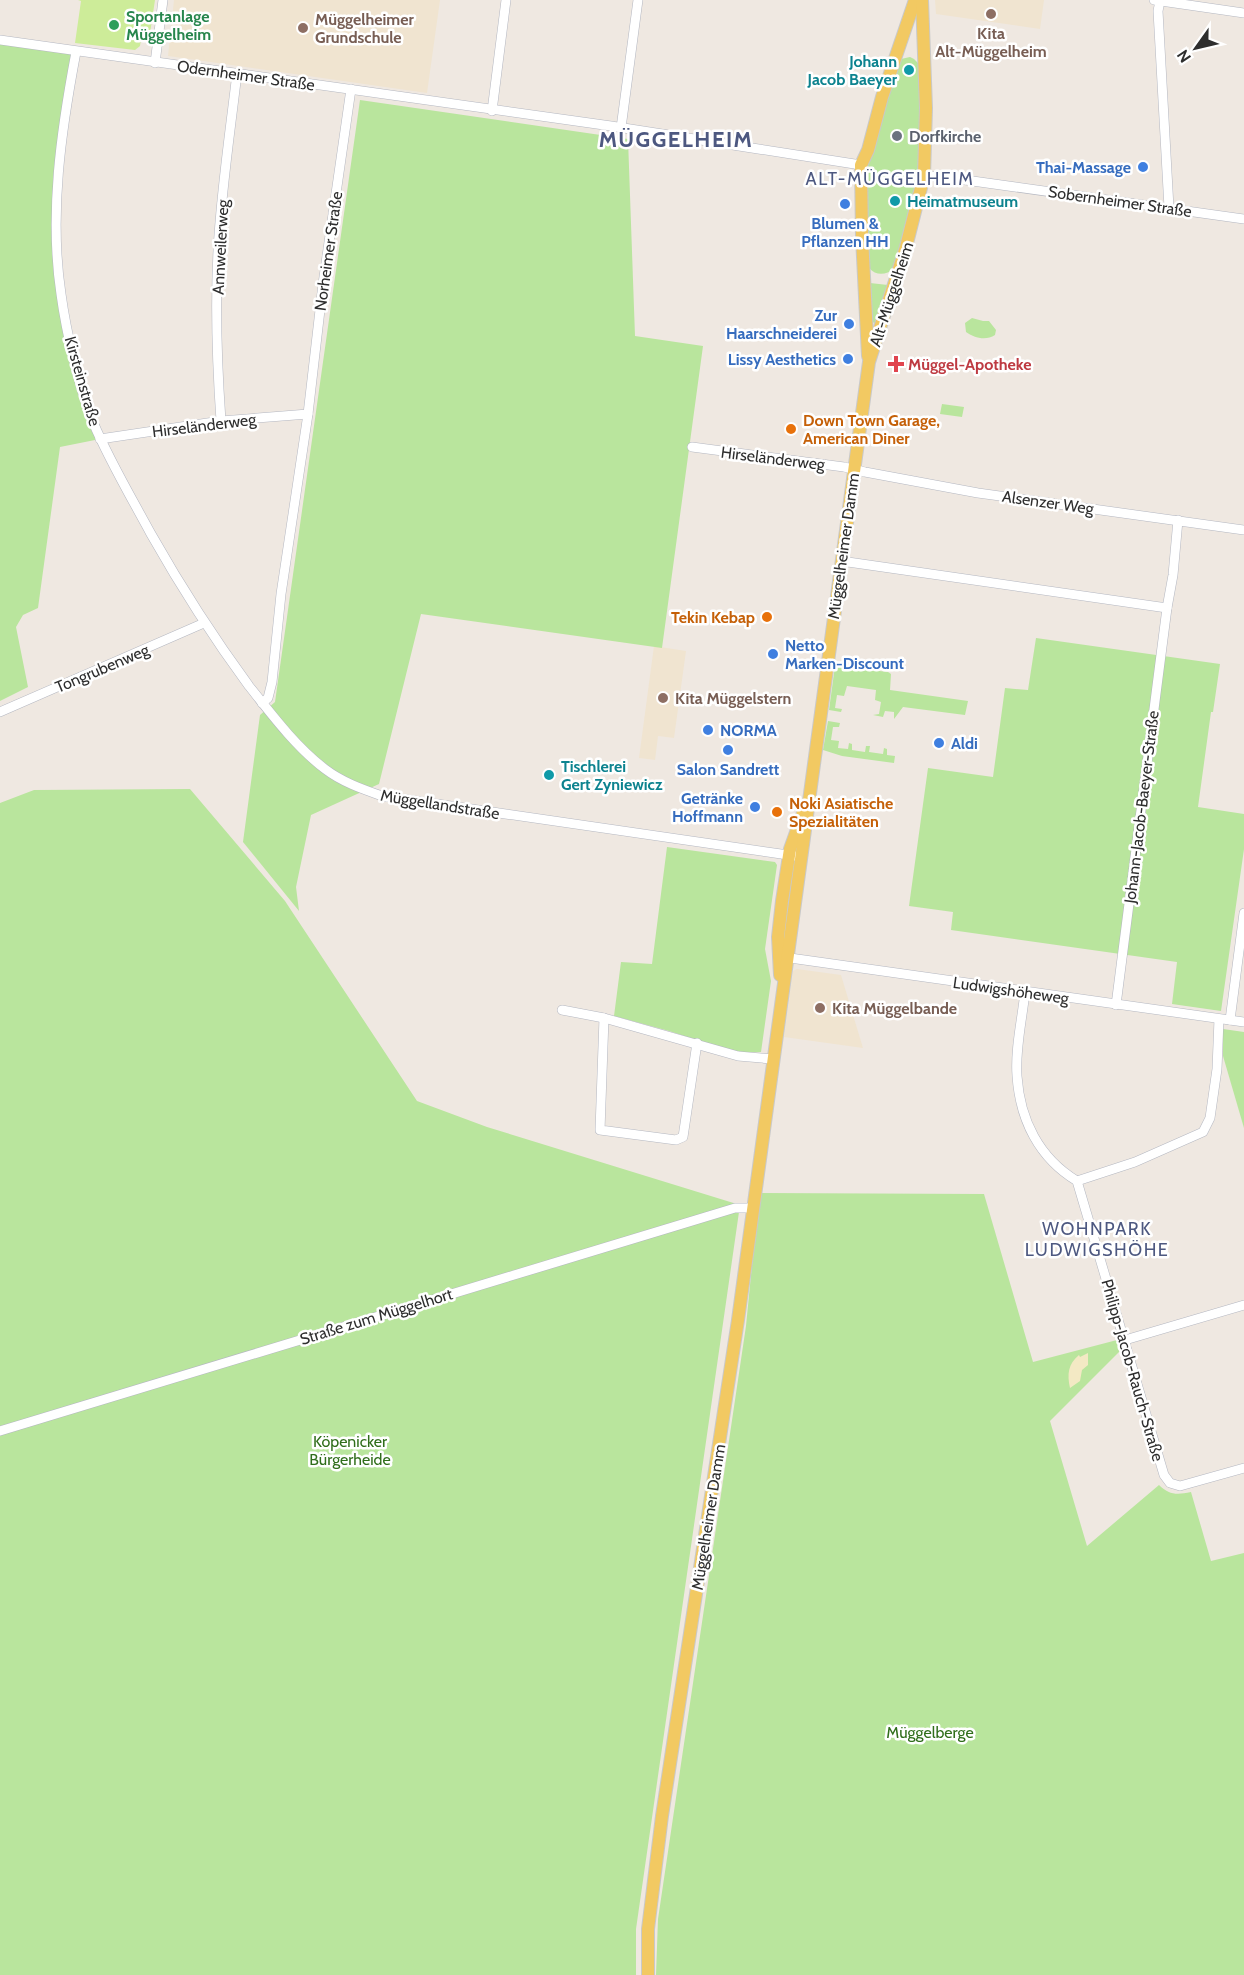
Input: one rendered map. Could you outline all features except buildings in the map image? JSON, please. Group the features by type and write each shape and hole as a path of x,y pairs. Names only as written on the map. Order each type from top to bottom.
{"main road":[{"name":"Alt-Müggelheim","path":"869,362 862,242 861,165 868,150 880,105 915,0"},
{"name":"Alt-Müggelheim","path":"869,362 906,248 924,176 926,108 922,0"},
{"name":"Müggelheimer Damm","path":"648,1975 648,1929 662,1816 753,1208 782,990 782,957 795,856 808,800 869,362"}],"street":[{"path":"155,63 163,0"},
{"path":"492,111 506,0"},
{"path":"621,128 638,0"},
{"path":"1169,208 1157,1 1244,13"},
{"name":"Odernheimer Straße","path":"0,40 621,128 861,165"},
{"name":"Kirsteinstraße","path":"76,52 59,166 56,242 61,296 92,419 100,439 146,524 204,623 262,703"},
{"name":"Annweilerweg","path":"221,421 216,345 218,251 225,164 237,73"},
{"name":"Norheimer Straße","path":"308,414 323,284 351,89"},
{"name":"Sobernheimer Straße","path":"924,176 954,178 1244,219"},
{"path":"262,703 268,698 272,682 281,594 308,414"},
{"name":"Hirseländerweg","path":"100,439 221,421 308,414"},
{"name":"Hirseländerweg","path":"692,447 854,469"},
{"name":"Alsenzer Weg","path":"854,469 978,492 1244,530"},
{"name":"Johann-Jacob-Baeyer-Straße","path":"1116,1005 1173,575 1178,520"},
{"path":"841,561 1167,608"},
{"name":"Tongrubenweg","path":"0,712 204,623"},
{"name":"Müggellandstraße","path":"262,703 306,753 326,770 342,780 382,796 795,856"},
{"path":"1025,992 1017,1061 1018,1084 1024,1112 1043,1153 1052,1163 1077,1181 1135,1161 1203,1132 1210,1118 1220,1044 1244,913"},
{"name":"Ludwigshöheweg","path":"782,957 1244,1023"},
{"path":"562,1010 603,1018 738,1056 772,1059"},
{"path":"603,1018 600,1130 676,1140 683,1137 697,1043"},
{"name":"Philipp-Jacob-Rauch-Straße","path":"1077,1181 1164,1475 1170,1484 1176,1486 1244,1468"},
{"name":"Straße zum Müggelhort","path":"0,1431 694,1220 735,1208 753,1208"},
{"path":"1125,1340 1244,1305"}],"shaded area":[{"name":"Müggelheimer Grundschule","path":"174,0 440,0 427,93 168,56"},
{"name":"Kita Alt-Müggelheim","path":"935,0 1044,0 1040,29 936,14"},
{"name":"Kita Müggelstern","path":"654,646 686,651 674,738 658,736 655,760 639,758"},
{"name":"Kita Müggelbande","path":"797,969 841,975 863,1048 784,1037 793,971"}],"green space":[{"name":"Sportanlage Müggelheim","path":"78,0 155,0 149,40 141,39 140,46 135,50 75,43 81,1"},
{"path":"0,41 76,52 56,217 68,330 100,439 60,447 38,608 23,615 16,627 28,687 0,701"},
{"path":"910,57 920,65 922,107 917,195 894,269 878,273 869,268 866,207 868,162 877,125 901,59"},
{"path":"360,100 628,139 635,336 703,346 662,648 421,614 379,784 311,815 296,887 299,911 243,842 260,715 275,702"},
{"path":"870,283 888,285 875,323 872,322"},
{"path":"972,318 989,321 996,330 995,335 980,338 966,332 965,323"},
{"path":"942,404 964,407 962,417 940,414"},
{"path":"1036,638 1220,664 1198,807 1244,814 1244,849 1221,1011 1172,1004 1177,962 951,930 953,912 909,906 928,768 993,777 1005,688 1028,690"},
{"path":"835,666 888,672 891,674 890,690 968,701 965,715 903,707 894,719 894,712 885,711 883,717 873,715 879,714 881,702 875,700 876,690 847,686 844,696 837,695 835,708 842,709 841,712 829,710"},
{"path":"828,721 840,723 839,727 833,727 831,740 839,741 838,748 848,749 849,743 852,744 852,750 865,752 866,746 870,746 869,752 883,754 884,748 887,749 887,755 895,756 894,763 842,756 823,750"},
{"name":"Köpenicker Bürgerheide","path":"190,789 285,901 417,1101 487,1127 740,1205 636,1929 636,1975 0,1975 0,803 34,790"},
{"path":"667,847 775,862 777,865 765,949 771,981 761,1052 736,1053 614,1016 621,962 652,964"},
{"path":"1223,1029 1244,1032 1244,1128 1223,1056"},
{"name":"Müggelberge","path":"759,1193 984,1194 1033,1362 1117,1340 1120,1351 1050,1421 1087,1546 1159,1485 1166,1491 1174,1493 1191,1492 1211,1561 1244,1553 1244,1975 656,1975 658,1919 746,1326"}],"sand":[{"path":"1088,1353 1088,1365 1082,1370 1080,1381 1070,1388 1069,1374 1075,1358"}],"place":[{"name":"Kita Alt-Müggelheim","path":"991,14"},
{"name":"Sportanlage Müggelheim","path":"114,25"},
{"name":"Müggelheimer Grundschule","path":"303,28"},
{"name":"Johann Jacob Baeyer","path":"909,70"},
{"name":"Dorfkirche","path":"897,136"},
{"name":"Thai-Massage","path":"1143,167"},
{"name":"Heimatmuseum","path":"895,201"},
{"name":"Blumen & Pflanzen HH","path":"845,204"},
{"name":"Zur Haarschneiderei","path":"849,324"},
{"name":"Lissy Aesthetics","path":"848,359"},
{"name":"Müggel-Apotheke","path":"896,364"},
{"name":"Down Town Garage, American Diner","path":"791,429"},
{"name":"Tekin Kebap","path":"767,617"},
{"name":"Netto Marken-Discount","path":"773,654"},
{"name":"Kita Müggelstern","path":"663,698"},
{"name":"NORMA","path":"708,730"},
{"name":"Aldi","path":"939,743"},
{"name":"Salon Sandrett","path":"728,750"},
{"name":"Tischlerei Gert Zyniewicz","path":"549,775"},
{"name":"Getränke Hoffmann","path":"755,807"},
{"name":"Noki Asiatische Spezialitäten","path":"777,812"},
{"name":"Kita Müggelbande","path":"820,1008"}],"district":[{"name":"MÜGGELHEIM","path":"676,139"},
{"name":"ALT-MÜGGELHEIM","path":"890,179"},
{"name":"WOHNPARK LUDWIGSHÖHE","path":"1097,1239"}]}
